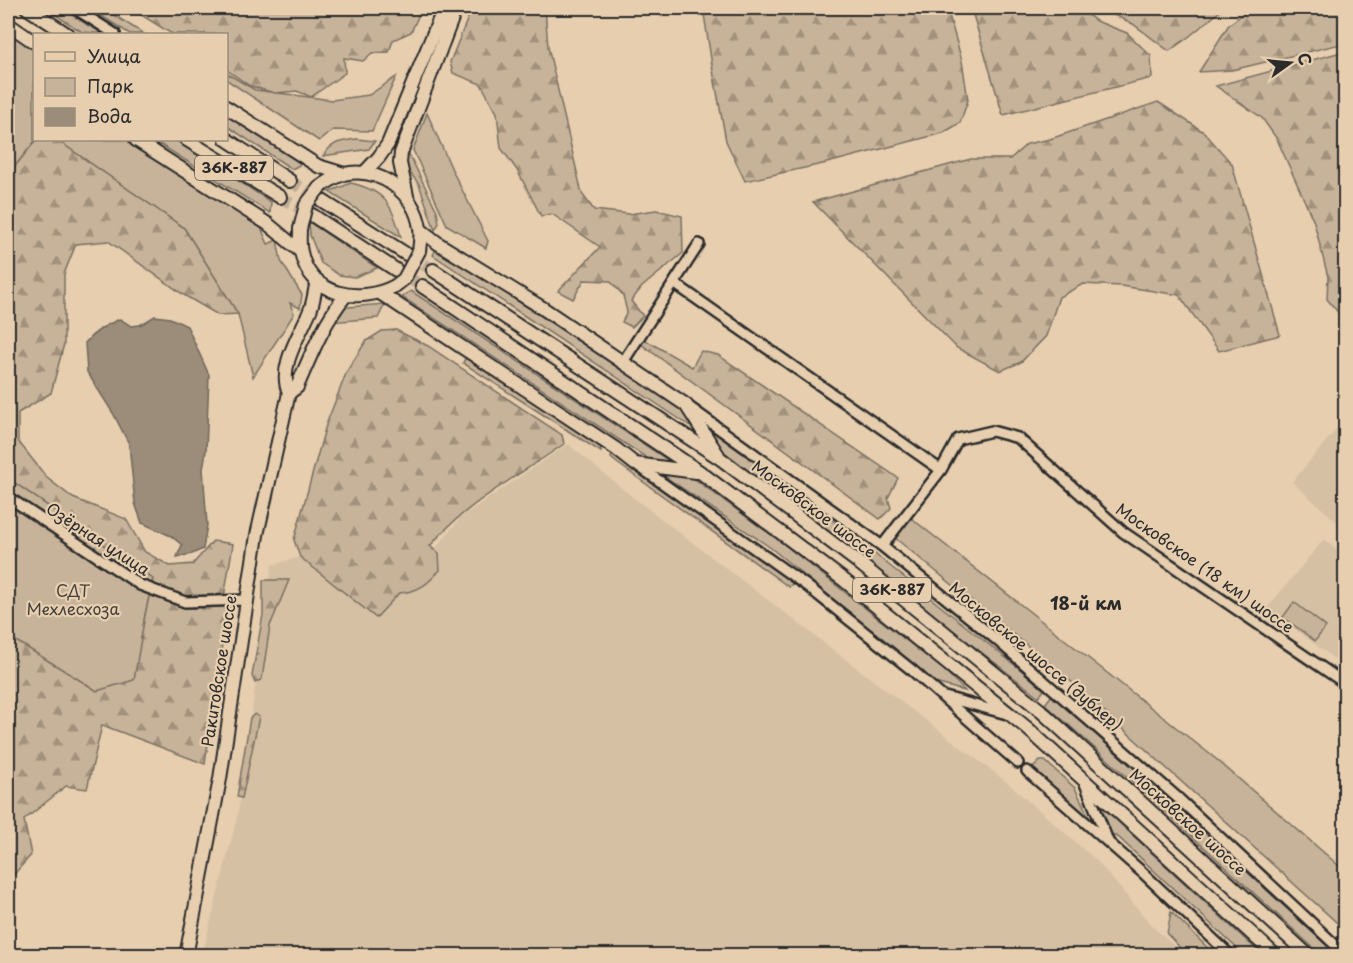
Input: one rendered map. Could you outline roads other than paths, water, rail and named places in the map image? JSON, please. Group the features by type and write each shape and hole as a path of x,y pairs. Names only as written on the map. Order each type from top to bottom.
{"main road":[{"path":"27,8 65,33"},
{"path":"364,173 388,144 444,8"},
{"path":"344,174 330,180 320,194 306,205 300,229 300,251 307,267 317,280 329,289 346,295 380,293 404,279 419,251 421,230 407,196 400,163 401,153 456,8"},
{"path":"8,24 33,41"},
{"path":"228,109 318,166 344,174 364,173 388,181 407,196"},
{"name":"36К-887","path":"228,140 290,181"},
{"path":"138,141 268,224 300,251"},
{"name":"36К-887","path":"190,141 280,197"},
{"path":"320,194 406,254"},
{"path":"312,215 396,270"},
{"path":"421,230 541,307 686,405 721,459"},
{"name":"Московское шоссе","path":"433,270 721,459 859,563 1059,727 1309,956"},
{"name":"Ракитовское шоссе","path":"186,956 216,799 257,535 289,393 284,382 288,361 312,305 317,280"},
{"name":"36К-887","path":"422,286 700,472 854,588 1011,715 1082,777 1276,956"},
{"path":"380,293 607,443 635,464 700,472"},
{"name":"Ракитовское шоссе","path":"289,393 297,387 332,311 346,295"},
{"path":"1042,743 1059,727"}],"street":[{"path":"74,8 113,33"},
{"path":"623,363 699,244"},
{"path":"674,284 940,471"},
{"name":"Московское шоссе (дублер)","path":"686,405 882,546 1005,647 1135,760 1346,955"},
{"name":"Московское (18 км) шоссе","path":"882,546 940,471 958,439 992,431 1018,438 1123,532 1346,684"},
{"path":"635,464 807,585 943,697 1018,763"},
{"name":"Озёрная улица","path":"8,497 140,585 185,602 247,600"},
{"path":"943,697 1011,715"},
{"path":"1027,771 1231,956"},
{"path":"1082,777 1109,843"}],"water":[{"path":"155,316 170,318 187,326 209,375 206,451 203,469 207,525 203,549 177,557 182,545 171,536 142,523 135,503 129,444 87,372 85,343 93,335 120,319 131,326 140,325"}],"tunnel":[{"path":"290,181 321,200"},
{"path":"280,197 312,215"},
{"path":"408,255 433,270"},
{"path":"397,271 422,286"}],"district":[{"name":"18-й км","path":"1086,604"}],"park label":[{"name":"СДТ Мехлесхоза","path":"73,600"}]}
